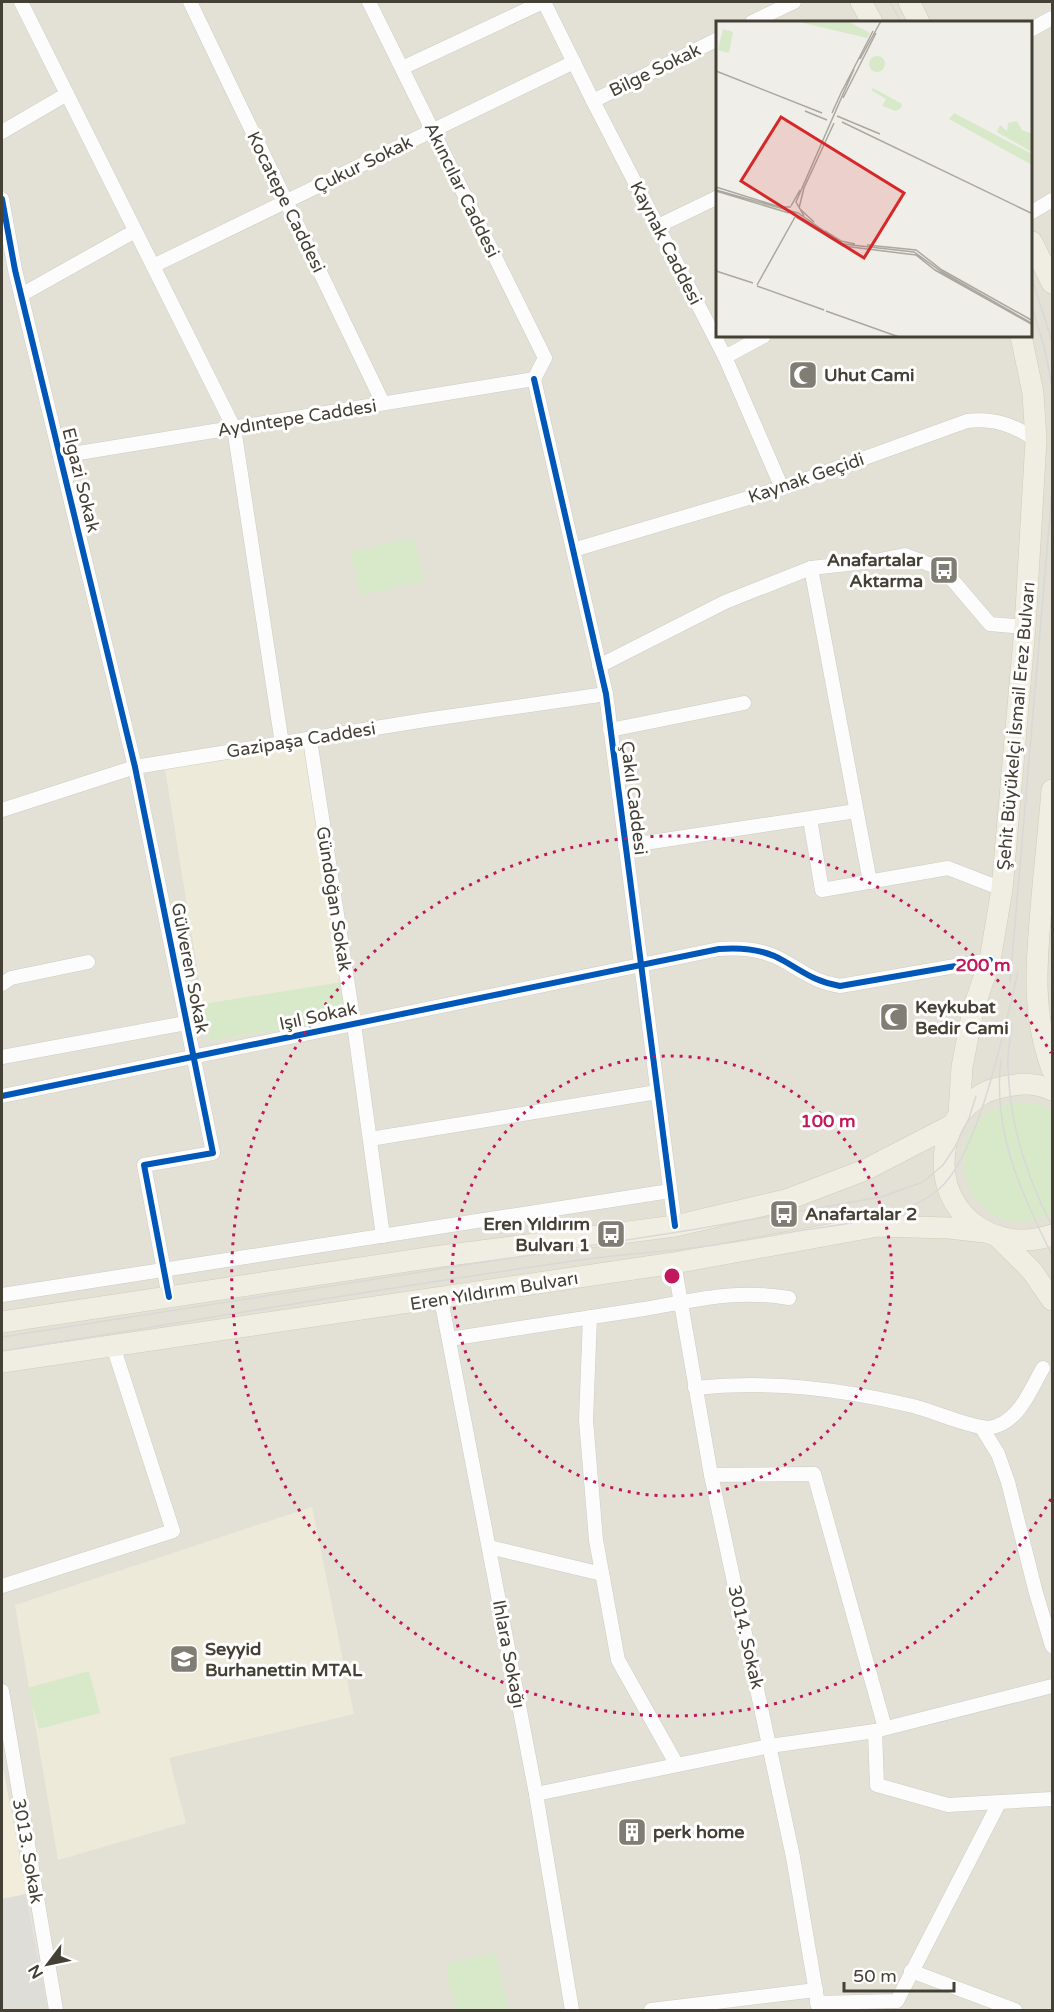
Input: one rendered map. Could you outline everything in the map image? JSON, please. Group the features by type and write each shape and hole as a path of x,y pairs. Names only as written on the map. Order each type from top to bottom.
{"main road":[{"path":"861,2 871,21"},
{"path":"909,2 918,21"},
{"path":"1033,244 1053,283"},
{"name":"Şehit Büyükelçi İsmail Erez Bulvarı","path":"991,1234 963,1215 955,1204 946,1183 943,1165 947,1138 956,1119 964,1056 973,1010 990,960 1002,890 1025,627 1036,440 1033,393 1021,338"},
{"path":"1053,790 1039,930 1036,998 1041,1034 1053,1068"},
{"path":"2,1322 434,1257 675,1226 786,1200 865,1170 956,1119 987,1091 1018,1083 1053,1090"},
{"name":"Eren Yıldırım Bulvarı","path":"2,1362 674,1263 878,1226 912,1226 991,1234 1025,1241 1053,1234"},
{"path":"991,1234 1032,1271 1053,1300"}],"street":[{"path":"21,2 234,428 282,744"},
{"name":"Kocatepe Caddesi","path":"190,2 383,404"},
{"name":"Akıncılar Caddesi","path":"369,2 545,358 534,379"},
{"path":"402,68 543,2"},
{"name":"Kaynak Caddesi","path":"543,2 724,357 782,488"},
{"path":"754,21 794,2"},
{"path":"1033,28 1053,18"},
{"name":"Bilge Sokak","path":"593,101 716,40"},
{"name":"Çukur Sokak","path":"153,266 574,62"},
{"path":"2,132 67,94"},
{"path":"658,226 716,198"},
{"name":"Elgazi Sokak","path":"2,199 21,295 135,767"},
{"path":"1033,211 1053,200"},
{"path":"21,295 135,231"},
{"path":"724,357 760,338"},
{"name":"Aydıntepe Caddesi","path":"60,456 534,379"},
{"name":"Çakıl Caddesi","path":"534,379 606,694 675,1226"},
{"name":"Kaynak Geçidi","path":"573,550 782,488 967,421 1004,423 1036,440"},
{"path":"599,666 725,602 811,568 875,561 905,555 944,570 990,624 1025,627"},
{"path":"811,568 870,882"},
{"name":"Gazipaşa Caddesi","path":"2,810 135,767 425,720 606,694"},
{"path":"610,730 744,703"},
{"name":"Gündoğan Sokak","path":"310,740 354,1024 383,1236"},
{"name":"Gülveren Sokak","path":"135,767 213,1153 144,1165 169,1297"},
{"path":"625,846 856,811"},
{"path":"810,819 822,890 948,868 1002,890"},
{"name":"Işıl Sokak","path":"2,1096 719,949 742,948 775,956 816,980 840,986 990,960"},
{"path":"2,984 11,978 88,962"},
{"path":"2,1042 3,1057 186,1023"},
{"path":"370,1139 657,1092"},
{"path":"2,1295 670,1191"},
{"name":"3014. Sokak","path":"674,1263 711,1475 795,1869 817,2001"},
{"path":"449,1339 702,1298 746,1293 789,1298"},
{"name":"Ihlara Sokağı","path":"441,1299 536,1794 572,2010"},
{"path":"590,1317 586,1420 597,1540 618,1660 677,1765"},
{"path":"2,1586 173,1531 113,1346"},
{"path":"695,1388 753,1384 816,1388 895,1402 982,1428 1000,1426 1014,1416 1043,1368"},
{"path":"982,1428 998,1454 1008,1482 1036,1593 1053,1646"},
{"path":"711,1475 814,1474 880,1729 877,1785 948,1805 1053,1799"},
{"path":"489,1547 602,1574"},
{"path":"536,1794 770,1746 880,1729 1053,1686"},
{"name":"3013. Sokak","path":"2,1691 56,2010"},
{"path":"651,2010 817,2001 897,2001 999,1803"},
{"path":"911,1971 1015,2010"}],"shaded area":[{"path":"2,2 1052,2 1052,2010 48,2010 2,1763"},
{"path":"305,747 348,1019 209,1041 165,769"},
{"name":"Seyyid Burhanettin MTAL","path":"312,1507 354,1714 169,1758 186,1823 58,1860 15,1605"},
{"path":"2,1763 26,1894 2,1899"},
{"path":"26,1894 48,2010 2,2010 2,1899"}],"green space":[{"path":"414,538 424,581 360,595 350,551"},
{"path":"342,982 348,1019 209,1041 203,1004"},
{"path":"1019,1102 1040,1105 1052,1111 1052,1213 1021,1221 996,1216 977,1200 966,1178 963,1154 970,1131 989,1112"},
{"path":"89,1671 100,1713 39,1729 27,1688"},
{"path":"495,1953 509,2010 456,2010 445,1964"}],"tram line":[{"path":"890,2 900,21"},
{"path":"1033,282 1051,338"},
{"path":"1033,310 1045,350 1052,387"},
{"path":"1010,982 1052,492"},
{"path":"2,1351 501,1271 677,1250 853,1223 908,1208 939,1189 953,1172 966,1148 989,1088 1018,972"},
{"path":"1012,1023 1008,1065 1016,1128 1034,1188 1052,1226"},
{"path":"1001,1060 999,1086 1005,1137 1020,1185 1052,1255"},
{"path":"2,1337 691,1230 881,1197 923,1182 943,1165 969,1118 976,1096"}],"cycle path":[{"path":"2,199 15,270 135,767 213,1153 144,1165 169,1297"},
{"path":"534,379 606,694 675,1226"},
{"path":"2,1096 719,949 736,948 761,951 817,979 840,986 990,960"}],"place":[{"name":"Uhut Cami","path":"803,375"},
{"name":"Anafartalar Aktarma","path":"944,570"},
{"name":"Keykubat Bedir Cami","path":"894,1017"},
{"name":"Anafartalar 2","path":"784,1214"},
{"name":"Eren Yıldırım Bulvarı 1","path":"611,1234"},
{"name":"Seyyid Burhanettin MTAL","path":"184,1659"},
{"name":"perk home","path":"632,1832"}]}
